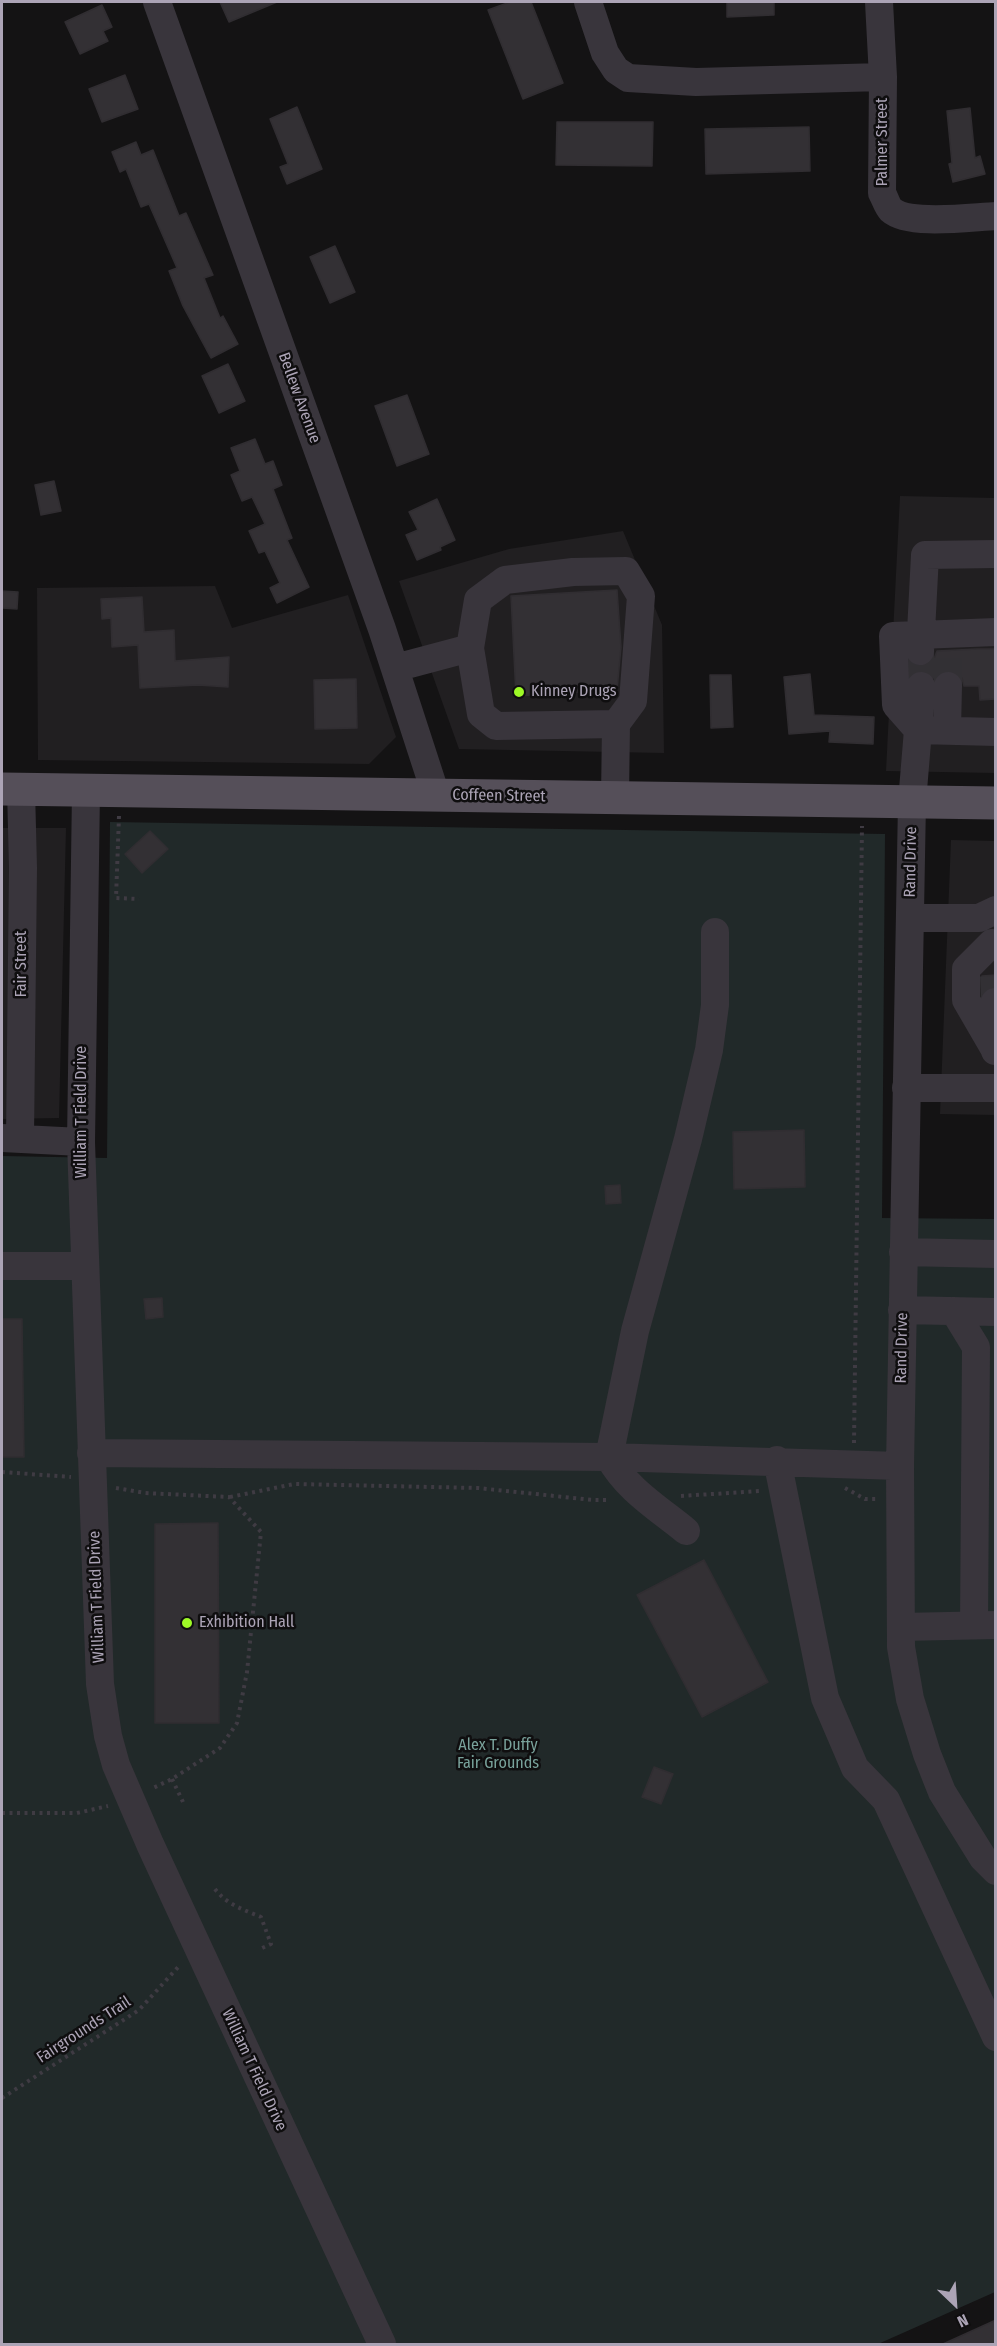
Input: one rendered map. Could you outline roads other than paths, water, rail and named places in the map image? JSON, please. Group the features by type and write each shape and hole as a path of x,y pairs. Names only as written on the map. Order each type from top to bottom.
{"main road":[{"name":"Coffeen Street","path":"11,789 996,803"}],"street":[{"name":"Bellew Avenue","path":"157,2 395,668 436,795"},
{"path":"588,2 605,54 616,70 628,78 696,82 883,77"},
{"name":"Palmer Street","path":"879,2 883,77 882,193 889,209 903,217 996,216"},
{"path":"920,643 925,555 996,554"},
{"path":"616,724 496,726 481,714 470,648 478,600 505,580 573,572 626,571"},
{"path":"626,571 641,596 630,629"},
{"path":"615,798 616,724 633,701 626,571"},
{"path":"996,632 948,642 920,643 893,636 896,705 918,730 996,732"},
{"path":"395,668 470,648"},
{"name":"Rand Drive","path":"947,730 935,686 918,730 912,802 902,1310 901,1627 910,1699 927,1754 942,1791 983,1858 996,1871"},
{"name":"Fair Street","path":"11,789 11,1138"},
{"name":"William T Field Drive","path":"86,790 81,1142 100,1684 108,1736 116,1765 197,1947 382,2344"},
{"path":"910,918 979,918 993,911 996,1056"},
{"path":"686,1531 627,1484 609,1457 635,1331 688,1139 709,1050 715,1005 716,932"},
{"path":"992,943 966,969 966,1000 995,1050"},
{"path":"906,1088 996,1088"},
{"path":"11,1138 81,1142"},
{"path":"903,1252 996,1254"},
{"path":"2,1266 85,1266"},
{"path":"902,1310 996,1312"},
{"path":"901,1627 985,1625 976,1347 954,1311"},
{"path":"91,1453 609,1457 777,1460 900,1466"},
{"path":"777,1460 825,1698 855,1768 886,1800 996,2037"}],"tunnel":[{"path":"920,651 921,686"},
{"path":"948,651 948,686"},
{"path":"994,976 995,1002"}],"place":[{"name":"Kinney Drugs","path":"519,692"},
{"name":"Exhibition Hall","path":"187,1623"}],"park label":[{"name":"Alex T. Duffy Fair Grounds","path":"498,1755"}]}
